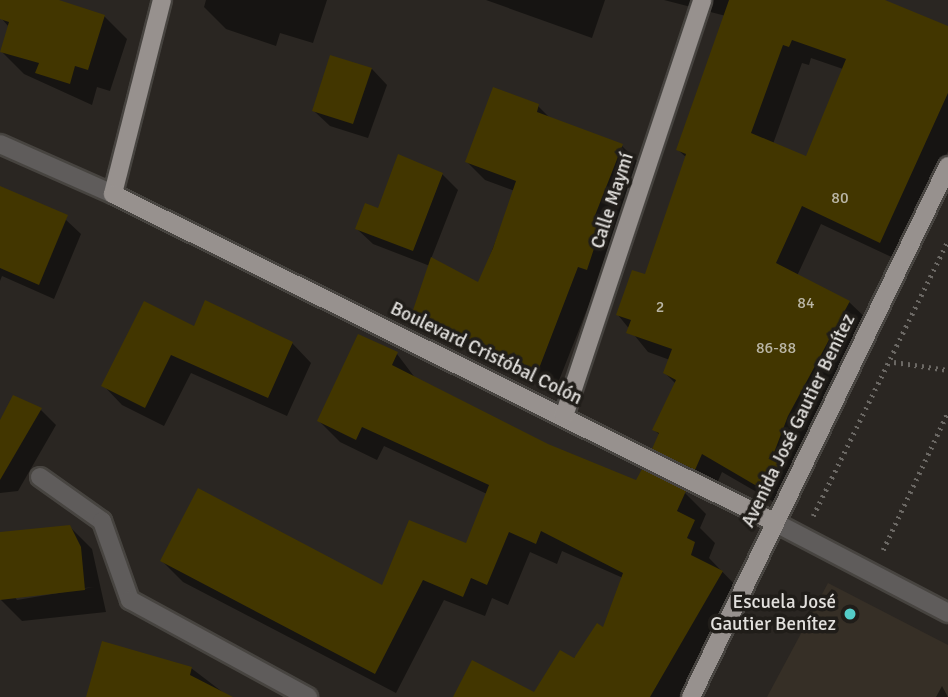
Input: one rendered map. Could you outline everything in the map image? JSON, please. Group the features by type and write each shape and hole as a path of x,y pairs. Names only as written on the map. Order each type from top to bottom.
{"main road":[{"path":"113,194 162,0"},
{"name":"Calle Maymí","path":"564,416 702,0"},
{"name":"Avenida José Gautier Benítez","path":"691,697 772,521 948,166"},
{"name":"Boulevard Cristóbal Colón","path":"113,194 772,521"}],"street":[{"name":"Boulevard Cristóbal Colón","path":"0,144 113,194"},
{"path":"40,477 102,521 130,600 308,697"},
{"name":"Boulevard Cristóbal Colón","path":"772,521 948,613"}],"path":[{"path":"824,522 812,516 894,362 948,241"},
{"path":"894,362 948,370"},
{"path":"881,554 948,412"},
{"path":"870,548 893,559"}],"shaded area":[{"name":"Escuela José Gautier Benítez","path":"828,583 948,645 948,697 767,697"}],"building":[{"path":"0,0 59,0 105,15 88,70 75,66 70,84 35,73 39,63 0,52 9,22 0,19"},
{"path":"729,0 885,0 948,26 948,93 880,243 802,206 776,263 850,301 788,416 772,458 781,463 767,492 702,454 695,470 652,449 659,433 652,430 676,380 663,373 672,349 626,333 631,320 616,315 632,270 645,274 686,154 676,150","holes":["792,40 846,59 806,156 751,133 783,45 789,47"]},
{"path":"330,55 372,68 353,124 312,111"},
{"path":"493,87 539,104 537,112 623,144 594,218 603,221 587,270 578,267 538,371 412,313 431,257 478,282 493,248 516,181 465,162"},
{"path":"398,154 443,173 413,251 355,229 365,203 378,208"},
{"path":"0,186 68,215 39,285 0,268"},
{"path":"205,300 293,342 268,398 171,355 145,408 101,386 144,301 194,326"},
{"path":"358,334 398,352 392,365 548,444 636,480 642,469 686,491 677,511 695,520 687,538 695,542 691,555 723,571 650,697 453,697 472,660 534,692 560,650 574,658 597,623 603,627 623,573 541,531 536,544 509,532 487,585 471,578 463,597 423,580 375,674 160,561 198,488 382,585 409,520 466,543 489,485 362,427 356,440 317,421"},
{"path":"13,395 42,408 0,480 0,420"},
{"path":"70,525 81,547 85,590 0,600 0,532"},
{"path":"102,641 192,667 190,675 233,697 86,697"}],"place":[{"name":"Escuela José Gautier Benítez","path":"850,614"}]}
